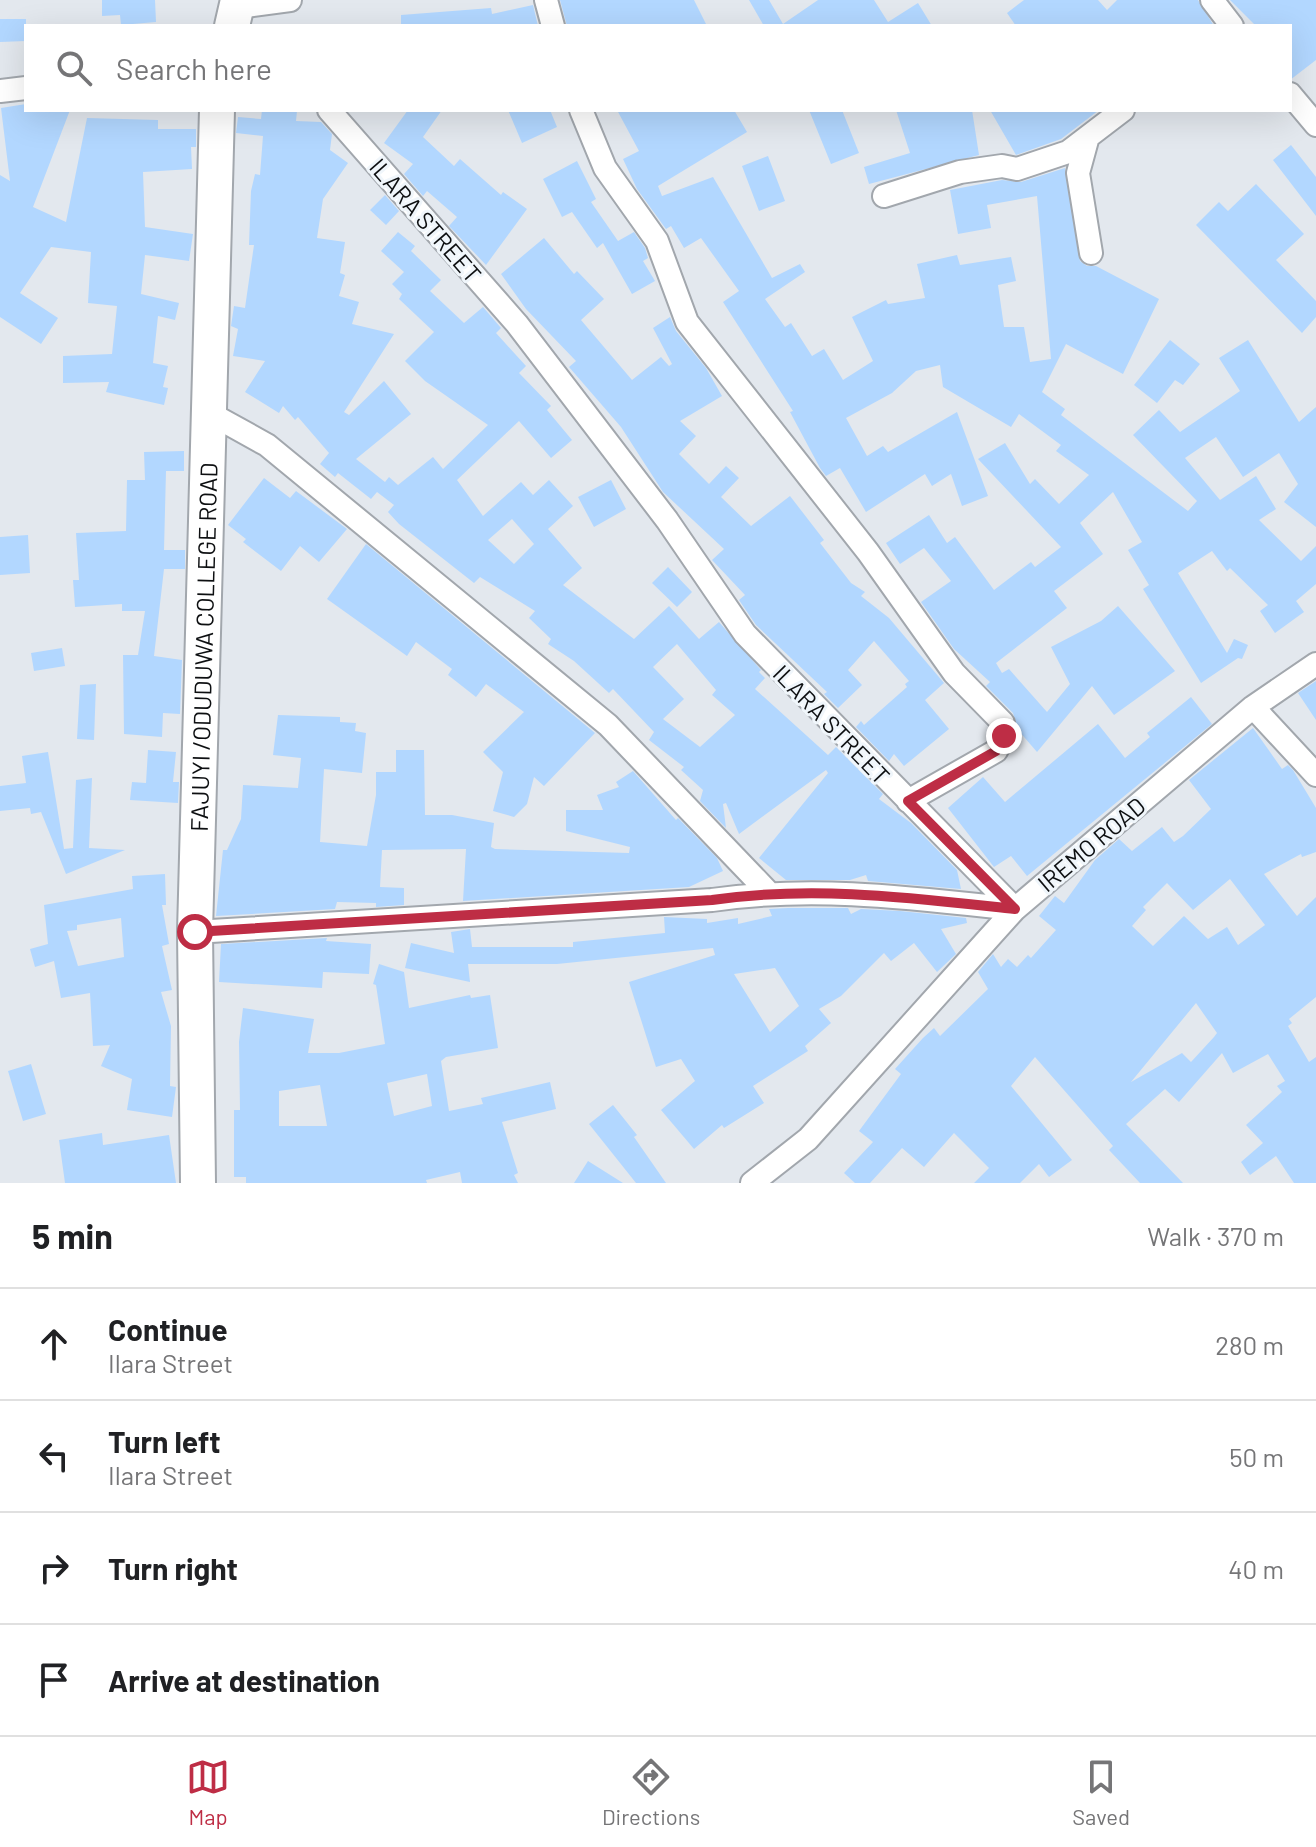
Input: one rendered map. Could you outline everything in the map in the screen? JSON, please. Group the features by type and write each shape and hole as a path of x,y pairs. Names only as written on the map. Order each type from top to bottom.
{"main road":[{"name":"FAJUYI /ODUDUWA COLLEGE ROAD","path":"198,1183 195,932 217,112"}],"street":[{"path":"236,11 290,0"},
{"path":"546,0 552,24"},
{"path":"1212,0 1230,24"},
{"path":"0,91 24,88"},
{"path":"1292,96 1316,125"},
{"name":"ILARA STREET","path":"331,112 517,324 667,520 745,634 1015,909"},
{"path":"582,112 605,168 657,241 687,322 868,552 954,673 1003,723 1004,736 996,751 908,801"},
{"path":"884,196 978,167 1017,169 1068,152 1121,112"},
{"path":"1087,140 1078,173 1091,253"},
{"path":"211,414 267,445 608,725 768,892"},
{"name":"IREMO ROAD","path":"752,1183 808,1139 1015,909 1253,707 1316,664"},
{"path":"1253,707 1316,775"},
{"path":"195,932 712,900 768,892 877,894 1015,909"}],"building":[{"path":"102,0 155,0 156,22 121,24 120,15 102,16"},
{"path":"560,0 694,0 706,24 566,24"},
{"path":"749,0 769,0 783,24 763,24"},
{"path":"818,0 874,0 888,22 918,3 931,24 783,24"},
{"path":"1024,0 1098,0 1107,10 1117,0 1198,0 1213,24 1015,24 1007,13"},
{"path":"1230,0 1316,0 1316,60 1292,78 1292,24 1254,24"},
{"path":"533,5 538,24 401,24 401,15 491,8 492,14"},
{"path":"0,19 26,19 24,41 0,42"},
{"path":"24,104 24,112 69,112 33,207 66,222 87,118 158,120 158,129 196,129 196,147 191,147 192,169 143,172 145,227 193,234 189,261 145,255 141,294 179,303 175,320 158,316 153,363 168,366 163,387 168,388 164,405 106,392 109,382 63,383 63,356 112,354 117,306 88,303 91,252 51,247 20,293 58,318 41,344 0,317 0,175 10,181 1,108"},
{"path":"262,112 297,112 296,121 321,122 332,134 330,150 348,163 323,199 317,238 345,242 340,273 345,275 339,296 359,302 352,324 394,334 344,412 349,415 384,381 411,414 356,459 385,482 389,477 398,485 433,457 443,469 488,425 425,381 405,361 434,332 399,299 402,294 392,284 404,272 381,251 398,232 415,246 411,251 441,280 430,291 464,323 483,307 501,328 496,333 526,366 519,373 551,406 547,410 572,440 551,458 519,421 457,480 483,516 521,482 533,495 549,480 573,506 548,529 582,568 563,585 634,639 669,606 699,639 719,622 761,670 759,672 765,678 755,689 828,755 836,747 883,794 879,799 911,823 957,870 961,889 868,881 866,875 850,880 786,880 759,858 828,773 826,770 739,834 726,803 723,804 726,828 700,801 703,790 681,770 684,767 649,740 654,732 613,689 609,693 574,661 548,644 551,639 529,618 535,611 480,577 474,583 399,524 388,512 394,505 377,492 371,499 338,473 335,477 320,464 329,453 298,417 295,420 283,406 279,413 245,392 265,361 233,356 238,329 231,326 234,306 245,308 254,245 249,245 251,191 255,174 260,175 263,136 236,133 238,117 261,119","holes":["512,519 534,544 514,564 488,540","677,644 716,690 712,695 735,715 700,747 663,719 684,699 653,667"]},
{"path":"407,112 441,112 423,137 454,166 460,159 501,195 503,192 527,209 486,265 449,226 457,217 427,191 423,196 404,174 413,164 384,143"},
{"path":"509,112 551,112 557,127 522,143"},
{"path":"618,112 735,112 747,132 658,186 662,196 713,177 772,278 800,264 805,272 765,299 785,327 791,323 812,356 824,349 843,380 873,361 852,317 886,300 888,304 925,298 917,264 957,255 960,265 1011,257 1016,281 998,285 1004,327 1024,327 1030,362 1051,359 1037,196 987,205 991,228 958,234 950,190 1002,180 1021,182 1065,168 1080,261 1087,266 1096,266 1159,299 1123,374 1066,344 1042,392 1065,409 1061,415 1188,511 1197,501 1133,435 1159,410 1180,432 1240,391 1219,358 1248,340 1299,422 1316,407 1316,527 1284,502 1298,484 1279,453 1243,477 1216,437 1185,458 1220,500 1256,476 1276,509 1259,520 1301,561 1316,546 1316,584 1296,601 1304,612 1275,633 1260,611 1268,605 1230,568 1227,571 1212,551 1178,573 1227,653 1234,639 1248,645 1242,659 1238,658 1201,683 1143,589 1149,585 1128,550 1142,542 1113,492 1080,523 1103,554 1054,591 1067,608 996,663 1002,673 1009,669 1047,712 1070,684 1051,647 1101,621 1118,606 1175,671 1114,715 1092,686 1037,752 1018,730 1013,713 986,686 990,682 954,649 921,602 951,581 924,548 900,564 886,543 929,515 947,543 955,537 994,590 1031,562 1035,567 1061,547 978,459 1005,443 1030,484 1035,479 1059,504 1089,475 1056,451 1061,445 1019,414 1011,427 943,387 940,365 916,371 892,393 846,418 867,456 883,446 888,452 957,412 988,496 962,506 951,474 932,486 925,474 866,512 840,468 826,476 820,468 790,412 793,411 723,302 739,291 701,238 684,248 671,226 666,229 637,189 623,159 639,151"},
{"path":"810,112 843,112 859,153 831,164"},
{"path":"897,112 972,112 979,155 869,184 864,167 910,153"},
{"path":"991,112 1096,112 1061,139 1016,155"},
{"path":"1291,145 1316,177 1316,216 1273,160"},
{"path":"768,156 785,201 759,211 742,166"},
{"path":"577,161 596,199 591,202 618,241 634,232 645,248 648,258 643,261 655,281 632,294 603,243 597,248 572,212 562,217 543,179"},
{"path":"1256,184 1304,234 1276,260 1316,301 1316,317 1302,333 1196,225 1219,202 1228,211"},
{"path":"385,195 399,211 386,225 370,210"},
{"path":"544,238 574,274 577,271 604,299 581,320 632,380 661,357 669,366 672,364 653,328 670,317 676,331 706,368 722,396 680,421 696,436 679,454 709,484 726,466 739,478 721,497 751,526 790,496 824,540 820,543 851,583 865,592 861,596 889,618 944,683 925,700 949,729 904,766 894,754 889,761 856,727 861,721 864,725 907,687 905,684 909,681 874,641 848,670 862,685 838,708 824,694 827,692 756,625 739,600 745,595 712,560 724,549 663,492 621,427 569,367 576,361 526,309 501,274"},
{"path":"1170,340 1200,364 1183,385 1175,380 1157,403 1134,385"},
{"path":"184,451 184,471 166,471 164,550 185,550 185,569 164,569 154,656 182,660 180,714 163,713 162,737 124,734 123,655 138,655 145,611 122,611 122,604 75,607 73,580 79,580 76,533 126,531 127,480 145,480 144,452"},
{"path":"264,478 290,498 296,491 347,529 319,562 300,546 281,571 243,542 246,539 228,525"},
{"path":"611,480 626,509 594,527 578,497"},
{"path":"28,535 30,573 0,575 0,537"},
{"path":"366,544 595,733 544,786 534,777 527,804 514,817 493,811 503,772 483,752 524,712 486,684 476,697 448,675 452,669 416,642 407,656 327,599"},
{"path":"668,567 692,592 677,607 652,583"},
{"path":"62,648 65,666 34,671 31,653"},
{"path":"1316,681 1316,720 1298,693"},
{"path":"96,684 94,740 77,739 80,685"},
{"path":"1191,697 1212,724 1027,876 1011,856 994,867 948,808 983,777 1005,802 1098,724 1125,758 1150,737 1147,733"},
{"path":"278,715 340,717 340,722 356,723 355,731 366,733 362,773 324,769 320,842 367,846 376,795 376,772 396,772 396,750 424,750 425,815 452,815 494,823 491,847 495,849 629,853 630,847 566,831 566,810 603,810 597,795 619,787 616,782 633,771 676,820 678,818 717,858 723,871 689,887 463,901 466,849 382,850 380,887 404,888 404,905 376,907 376,903 337,902 335,909 216,916 223,850 227,850 241,819 243,785 298,788 301,758 273,755"},
{"path":"1253,728 1282,769 1288,765 1293,770 1316,808 1316,852 1302,857 1301,854 1264,874 1297,916 1316,897 1316,997 1289,1019 1292,1023 1288,1026 1309,1062 1316,1057 1316,1183 1294,1183 1276,1156 1250,1175 1241,1162 1263,1143 1246,1125 1282,1092 1277,1086 1285,1081 1268,1054 1233,1073 1222,1053 1179,1102 1165,1089 1126,1124 1183,1183 1140,1183 1109,1150 1113,1146 1035,1057 1011,1086 1072,1160 1049,1177 1039,1164 1020,1183 974,1183 989,1168 954,1133 924,1167 902,1148 870,1183 855,1183 844,1173 873,1142 859,1131 901,1074 895,1069 934,1028 940,1036 988,989 978,972 993,954 1001,967 1008,959 1017,967 1028,955 1031,958 1056,930 1039,916 1055,896 1064,903 1095,860 1119,839 1132,851 1162,827 1174,842 1211,809 1189,780","holes":["1230,879 1265,925 1238,945 1227,927 1208,939 1184,916 1153,946 1132,926 1146,910 1143,907 1167,883 1193,910","1196,1003 1217,1033 1214,1037 1191,1062 1182,1053 1131,1082"]},
{"path":"148,750 176,752 173,782 179,782 178,803 130,800 132,782 146,783"},
{"path":"48,752 64,849 73,848 76,780 92,778 89,848 125,850 66,874 41,812 31,814 30,808 0,811 0,786 26,783 22,756"},
{"path":"165,874 166,905 162,905 169,944 162,946 172,990 161,992 171,1026 170,1086 176,1087 172,1117 127,1110 132,1079 101,1066 110,1045 93,1046 90,993 61,998 54,961 35,967 30,949 48,944 44,905 133,889 132,876","holes":["121,918 124,957 78,966 67,931 77,930 77,925"]},
{"path":"848,908 851,914 861,909 900,911 966,918 967,923 941,929 956,954 937,972 914,943 891,961 884,953 841,996 819,1009 831,1023 805,1046 808,1051 753,1086 764,1103 724,1128 722,1125 694,1149 661,1110 695,1081 681,1059 656,1067 629,982 715,955 713,948 557,964 468,964 470,982 405,968 411,943 454,953 451,932 470,929 472,947 573,947 573,942 665,933 664,917 707,919 707,923 738,918 738,924 772,916 769,909","holes":["775,968 799,1006 770,1032 734,974"]},
{"path":"327,938 326,941 371,944 369,974 323,972 322,988 219,982 221,944"},
{"path":"379,964 404,972 409,1008 470,995 471,998 490,995 498,1048 446,1057 441,1061 449,1111 483,1104 481,1098 550,1082 556,1109 502,1122 518,1173 514,1175 518,1183 462,1183 460,1172 426,1180 427,1183 246,1183 246,1177 234,1177 234,1110 240,1110 239,1042 243,1008 314,1019 308,1053 339,1053 385,1044 376,985 373,984","holes":["427,1074 432,1106 394,1116 387,1083","320,1085 327,1126 279,1126 279,1091"]},
{"path":"31,1064 46,1114 23,1121 8,1071"},
{"path":"613,1105 637,1135 634,1137 666,1183 636,1183 589,1124"},
{"path":"102,1133 103,1145 169,1135 176,1183 65,1183 59,1140"},
{"path":"588,1161 623,1183 574,1183"}],"route":[{"path":"195,932 712,900 768,892 877,894 1015,909 908,801 996,751 1004,736"}]}
